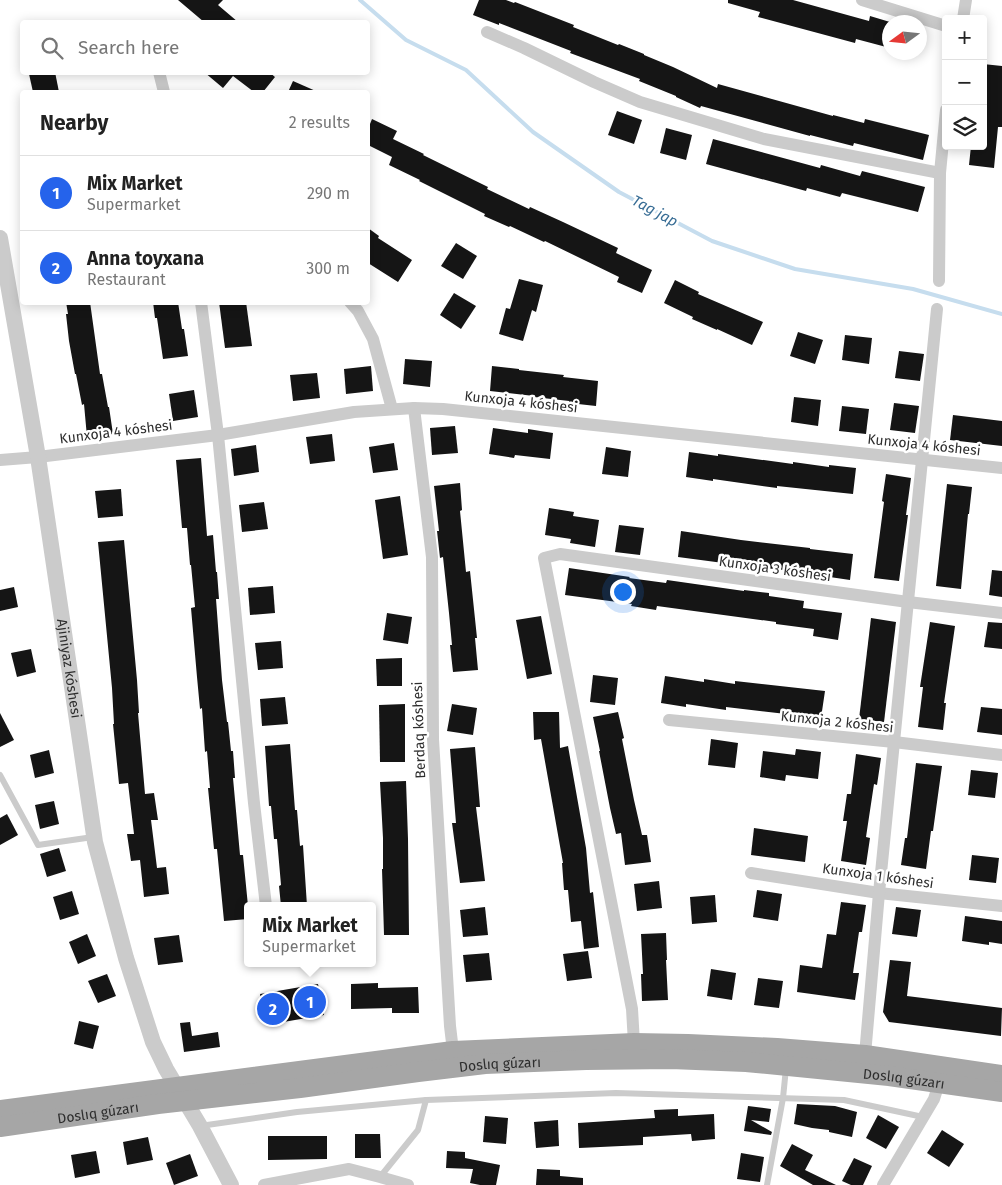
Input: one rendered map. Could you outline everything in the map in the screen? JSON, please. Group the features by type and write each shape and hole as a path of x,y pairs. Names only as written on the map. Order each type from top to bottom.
{"main road":[{"name":"Doslıq gúzarı","path":"0,1127 158,1104 182,1094 453,1051 634,1043 688,1044 865,1056 1002,1075"},
{"name":"Doslıq gúzarı","path":"0,1110 418,1072 485,1064 586,1060 671,1059 746,1062 881,1075 1002,1092"}],"street":[{"path":"862,0 942,25"},
{"path":"963,15 966,0"},
{"path":"487,32 640,102 764,139 940,173"},
{"path":"160,75 164,90"},
{"path":"939,281 940,173 942,150"},
{"name":"Ajiniyaz kóshesi","path":"0,238 38,457 94,836 126,958 153,1042 231,1185"},
{"path":"201,305 218,435 266,902"},
{"path":"352,305 373,339 392,409"},
{"path":"865,1056 879,893 937,309"},
{"name":"Kunxoja 4 kóshesi","path":"0,460 218,435 354,412 414,408 453,410 1002,468"},
{"name":"Berdaq kóshesi","path":"414,408 432,557 434,739 453,1051"},
{"name":"Kunxoja 3 kóshesi","path":"634,1043 632,1009 544,558 560,554 908,602 1002,613"},
{"name":"Kunxoja 2 kóshesi","path":"670,720 894,742 1002,755"},
{"name":"Kunxoja 1 kóshesi","path":"751,872 879,893 1002,906"},
{"path":"883,1185 934,1099 939,1083"},
{"path":"264,1185 349,1169 408,1185"}],"lane":[{"path":"0,775 38,845 94,836"},
{"path":"767,1185 783,1098 786,1066"},
{"path":"200,1126 297,1112 426,1100 616,1093 844,1100 923,1117"},
{"path":"380,1177 418,1130 426,1100"}],"building":[{"path":"178,0 223,0 218,5 236,20 202,20"},
{"path":"479,0 515,2 574,25 573,27 644,54 717,88 718,84 833,116 864,123 865,119 929,135 923,160 854,143 853,146 810,136 701,106 700,108 639,81 640,79 570,53 571,51 499,23 499,25 473,15"},
{"path":"728,0 793,0 869,21 870,16 882,20 882,46 856,39 855,43 758,17 760,12 728,3"},
{"path":"987,64 1002,66 1002,127 998,127 994,168 969,165 971,150 987,150"},
{"path":"29,75 56,75 59,90 33,90"},
{"path":"208,75 273,75 275,77 265,90 251,90 233,76 223,88"},
{"path":"293,81 313,90 289,90"},
{"path":"617,111 642,120 634,144 608,135"},
{"path":"372,119 397,131 393,139 488,187 487,189 618,248 616,253 652,270 642,293 617,282 619,277 545,241 484,216 485,214 389,165 392,157 370,146 370,124"},
{"path":"666,128 692,135 686,160 660,153"},
{"path":"713,139 820,168 821,165 860,176 862,171 925,187 918,212 842,193 840,197 807,188 806,191 706,164"},
{"path":"370,229 379,236 378,238 412,260 398,282 370,264"},
{"path":"456,243 477,256 463,279 441,266"},
{"path":"519,279 543,285 536,312 532,310 523,341 499,334 506,308 510,309"},
{"path":"675,280 699,292 698,294 763,322 752,345 692,319 693,317 664,303"},
{"path":"454,293 476,306 461,329 440,315"},
{"path":"66,305 90,305 100,374 102,374 113,434 87,437 84,404 82,405 69,341 66,314 68,314"},
{"path":"153,305 178,305 188,356 163,359 157,318 155,318"},
{"path":"219,305 246,305 252,346 225,348"},
{"path":"798,332 823,340 815,364 790,356"},
{"path":"845,335 872,338 869,364 842,360"},
{"path":"899,351 924,354 920,381 895,378"},
{"path":"405,359 432,361 430,387 403,384"},
{"path":"371,366 373,391 346,394 344,369"},
{"path":"492,366 598,381 596,406 490,391"},
{"path":"317,373 320,398 293,401 290,375"},
{"path":"194,390 198,417 173,421 169,394"},
{"path":"794,397 821,400 818,426 791,422"},
{"path":"894,403 919,406 915,433 890,430"},
{"path":"842,406 869,409 866,434 839,431"},
{"path":"953,415 1002,421 1002,446 950,440"},
{"path":"455,426 458,453 432,455 430,428"},
{"path":"493,428 528,433 528,429 553,433 550,459 515,455 514,458 489,454"},
{"path":"332,434 335,461 310,464 306,437"},
{"path":"394,443 398,470 373,473 369,447"},
{"path":"256,445 259,472 234,476 231,449"},
{"path":"606,447 631,451 628,477 602,474"},
{"path":"689,452 793,464 793,462 829,467 829,465 856,468 853,494 777,486 777,488 686,477"},
{"path":"201,458 207,536 213,535 219,599 216,599 222,680 231,751 233,751 235,778 233,778 240,855 243,855 248,902 244,902 244,919 224,921 217,849 214,849 208,788 210,788 207,751 205,752 202,708 200,709 197,677 191,608 195,607 191,565 187,528 182,528 176,460"},
{"path":"886,474 911,478 899,581 874,578"},
{"path":"460,483 462,510 460,511 466,572 470,571 477,638 475,638 478,670 453,672 449,613 443,557 440,558 434,486"},
{"path":"947,484 972,487 961,589 936,586"},
{"path":"121,489 123,516 98,518 95,491"},
{"path":"400,496 408,555 383,559 375,500"},
{"path":"264,502 268,529 242,532 239,505"},
{"path":"549,508 574,512 573,516 599,520 595,547 570,543 571,539 545,535"},
{"path":"619,525 644,528 640,555 615,552"},
{"path":"681,531 853,554 850,580 823,576 823,574 678,557"},
{"path":"124,540 145,794 154,793 158,820 151,820 157,868 166,867 169,894 144,897 140,860 131,861 127,834 134,834 128,783 119,784 98,542"},
{"path":"569,568 666,583 667,580 769,593 769,596 804,601 803,608 842,613 838,640 813,636 814,629 776,624 776,622 657,606 656,610 631,606 632,604 565,595"},
{"path":"992,570 1002,571 1002,597 989,595"},
{"path":"273,586 275,613 250,615 248,588"},
{"path":"14,587 18,607 0,611 0,590"},
{"path":"387,613 412,617 408,644 383,640"},
{"path":"541,616 552,674 527,679 516,620"},
{"path":"871,618 896,622 884,722 859,719"},
{"path":"930,622 955,626 944,703 946,703 943,730 918,727 923,687 920,687"},
{"path":"988,622 1002,623 1002,649 984,647"},
{"path":"281,641 283,668 258,670 255,643"},
{"path":"31,649 36,672 17,677 11,653"},
{"path":"402,658 402,686 377,686 376,659"},
{"path":"593,675 618,678 615,705 590,702"},
{"path":"665,676 704,682 704,679 735,684 735,681 825,691 821,718 726,707 726,710 686,704 686,707 661,703"},
{"path":"285,697 288,724 262,726 260,699"},
{"path":"405,704 405,762 380,762 379,705"},
{"path":"452,704 477,708 473,735 447,731"},
{"path":"981,707 1002,709 1002,735 977,732"},
{"path":"533,712 559,712 560,748 568,746 586,848 590,893 593,892 599,947 584,949 581,921 571,922 568,890 564,890 563,863 541,739 534,740"},
{"path":"618,712 634,800 642,835 647,835 651,862 625,865 621,833 616,834 610,808 593,717"},
{"path":"0,713 14,740 0,747"},
{"path":"711,739 738,743 735,768 708,765"},
{"path":"290,744 295,810 297,810 300,846 303,845 307,902 281,902 277,839 274,839 271,806 269,806 265,746"},
{"path":"475,747 480,807 476,807 485,881 460,883 452,823 456,823 450,749"},
{"path":"796,749 821,752 818,779 786,775 785,781 760,777 763,751 795,755"},
{"path":"49,750 54,773 35,778 30,755"},
{"path":"856,754 881,758 877,785 874,784 866,837 870,838 866,865 841,861 847,821 843,821 847,794 851,794"},
{"path":"916,763 942,766 926,869 901,865 905,838 907,838"},
{"path":"971,770 998,773 995,798 968,795"},
{"path":"406,781 409,935 384,935 383,838 380,782"},
{"path":"54,801 59,824 40,829 35,805"},
{"path":"7,814 18,835 0,845 0,818"},
{"path":"754,828 808,836 805,862 751,855"},
{"path":"59,848 66,871 47,877 40,854"},
{"path":"972,855 999,858 996,883 969,880"},
{"path":"659,881 662,908 637,911 634,884"},
{"path":"757,890 782,894 778,921 753,917"},
{"path":"72,891 79,914 60,920 53,897"},
{"path":"715,895 717,922 692,924 690,897"},
{"path":"841,902 866,905 862,932 859,932 853,973 859,973 855,1000 797,992 800,965 822,968 827,934 836,935"},
{"path":"485,907 488,935 463,937 460,910"},
{"path":"896,907 921,910 917,937 892,934"},
{"path":"965,916 1002,921 1002,944 989,942 989,945 962,941"},
{"path":"666,933 668,1000 642,1001 641,934"},
{"path":"87,934 96,956 78,964 69,942"},
{"path":"179,935 183,962 158,965 154,938"},
{"path":"588,951 592,978 567,981 563,954"},
{"path":"489,953 492,980 466,982 463,955"},
{"path":"890,960 911,962 907,996 1002,1008 1001,1036 889,1022 883,1012"},
{"path":"711,969 736,973 732,1000 707,996"},
{"path":"107,974 116,996 98,1003 88,981"},
{"path":"758,978 783,981 779,1008 754,1005"},
{"path":"378,983 378,988 418,987 419,1013 392,1013 392,1008 351,1009 351,984"},
{"path":"318,984 324,1015 266,1025 260,994"},
{"path":"79,1021 99,1026 93,1049 74,1044"},
{"path":"190,1022 192,1036 218,1032 220,1047 184,1052 180,1023"},
{"path":"797,1104 835,1106 857,1112 852,1137 829,1132 829,1130 794,1124"},
{"path":"748,1106 771,1109 769,1122 751,1120 772,1132 771,1135 744,1131"},
{"path":"678,1109 678,1116 714,1114 715,1139 692,1141 691,1134 643,1137 643,1145 579,1148 578,1123 655,1118 654,1110"},
{"path":"878,1115 899,1127 886,1149 866,1138"},
{"path":"485,1116 508,1118 506,1144 483,1142"},
{"path":"558,1120 559,1146 536,1148 534,1122"},
{"path":"942,1130 964,1144 949,1167 927,1153"},
{"path":"355,1134 380,1134 381,1158 355,1158"},
{"path":"268,1136 327,1136 327,1159 268,1160"},
{"path":"148,1137 153,1160 127,1165 123,1142"},
{"path":"792,1144 813,1155 805,1170 836,1185 813,1185 780,1166"},
{"path":"96,1151 100,1173 75,1178 71,1155"},
{"path":"447,1151 465,1152 465,1158 500,1165 496,1185 470,1183 473,1169 446,1168"},
{"path":"741,1153 764,1157 760,1182 737,1179"},
{"path":"190,1154 198,1176 174,1185 166,1163"},
{"path":"854,1158 872,1166 863,1185 851,1185 842,1181"},
{"path":"537,1169 560,1170 560,1176 583,1178 583,1185 536,1185"}],"waterway":[{"name":"Tag jap","path":"360,0 406,40 466,70 533,132 619,192 712,241 795,269 913,289 1002,314"}],"place":[{"name":"Mix Market","path":"310,1002"},
{"name":"Anna toyxana","path":"273,1009"}]}
